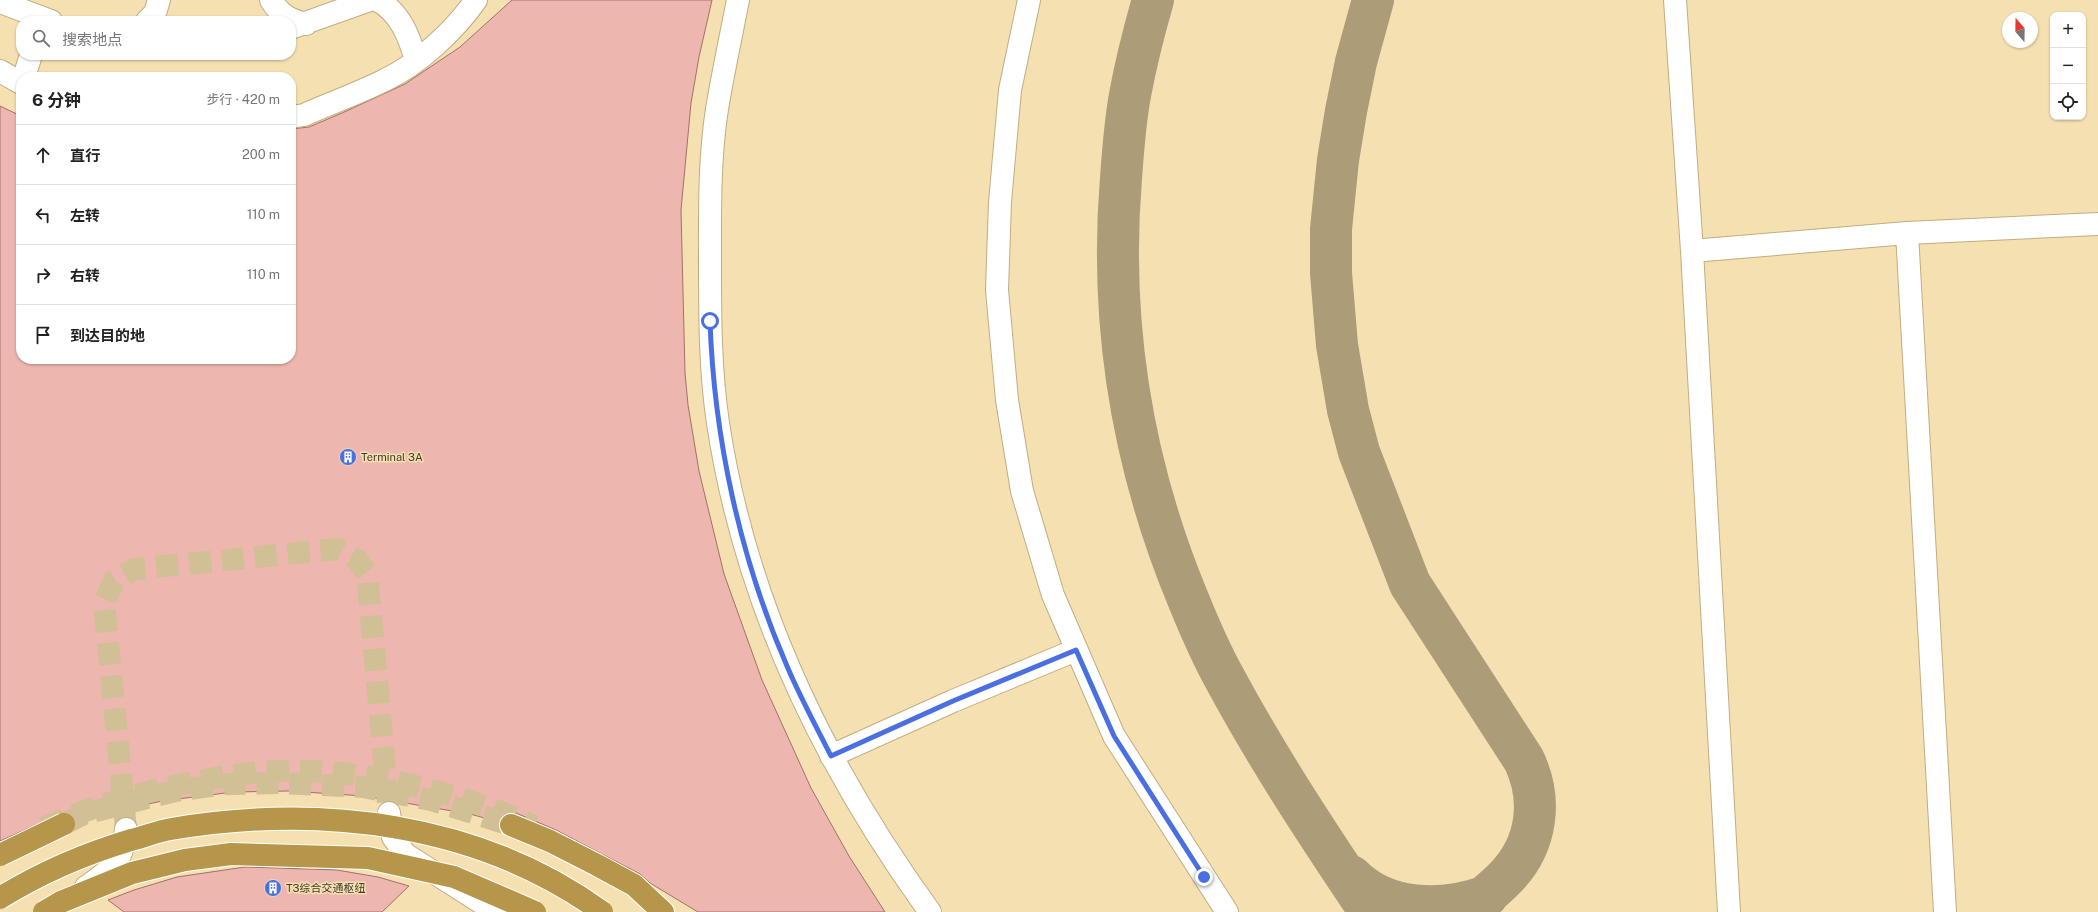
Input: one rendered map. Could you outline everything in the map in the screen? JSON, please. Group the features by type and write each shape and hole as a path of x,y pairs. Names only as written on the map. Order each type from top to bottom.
{"highway":[{"path":"0,898 58,866 95,851 170,829 260,818 327,819 394,826 454,841 522,865 582,897 602,912"},
{"path":"0,855 64,824"},
{"path":"510,826 550,841 634,885 663,912"},
{"path":"44,912 61,902 132,872 185,860 231,854 368,858 454,877 535,912"}],"lane":[{"path":"152,16 155,13 159,0"},
{"path":"271,0 280,13 285,16"},
{"path":"298,26 370,0"},
{"path":"377,0 386,5 397,16 405,30 416,60"},
{"path":"296,116 304,115 387,80 416,60 445,36 476,0"},
{"path":"738,0 717,111 710,202 711,358 718,422 736,511 765,608 787,666 831,756 878,838 930,912"},
{"path":"1029,0 1010,90 1000,202 997,290 1007,400 1022,491 1053,595 1114,736 1227,912"},
{"path":"1675,0 1692,251 1729,912"},
{"path":"0,2 36,16"},
{"path":"26,72 29,60"},
{"path":"0,71 16,80"},
{"path":"1692,251 1907,232 2098,224"},
{"path":"1907,232 1945,912"},
{"path":"831,756 953,701 1076,650"},
{"path":"389,813 393,837 406,854 496,912"},
{"path":"52,912 109,871 118,862 123,850 126,829"}],"building":[{"name":"Terminal 3A","path":"512,0 712,0 699,57 691,103 681,210 685,373 688,405 699,471 724,574 762,680 811,788 849,856 885,912 698,912 650,883 640,874 556,830 516,813 504,815 499,822 470,814 364,796 289,791 233,792 162,801 76,820 71,814 65,812 0,841 0,106 16,114 16,364 296,364 296,128 309,127 405,84 460,47"},
{"name":"T3综合交通枢纽","path":"245,867 337,870 378,877 409,886 382,912 124,912 108,900 134,890 177,877"}],"taxiway":[{"path":"1153,0 1143,35 1128,105 1125,126 1118,232 1122,340 1129,393 1139,445 1152,497 1169,548 1205,640 1241,709 1276,768 1370,912"},
{"path":"1373,0 1356,62 1346,111 1338,160 1331,229 1331,273 1337,345 1348,410 1359,452 1410,584 1524,760 1534,790 1534,821 1531,836 1525,850 1507,876 1469,912"},
{"path":"1351,876 1365,888 1381,897 1415,906 1452,905 1487,896"}],"tunnel":[{"path":"126,829 104,602 114,581 134,569 338,549 356,559 367,573 389,813"},
{"path":"44,828 103,805 164,788 238,775 263,772 297,771 331,772 402,783 470,801 534,826"},
{"path":"64,824 84,814 175,791 226,784 281,783 363,787 431,800 511,825"}],"place":[{"name":"Terminal 3A","path":"348,457"},
{"name":"T3综合交通枢纽","path":"273,888"}],"route":[{"path":"710,321 711,358 718,422 736,511 765,608 787,666 831,756 953,701 1076,650 1114,736 1204,877"}]}
